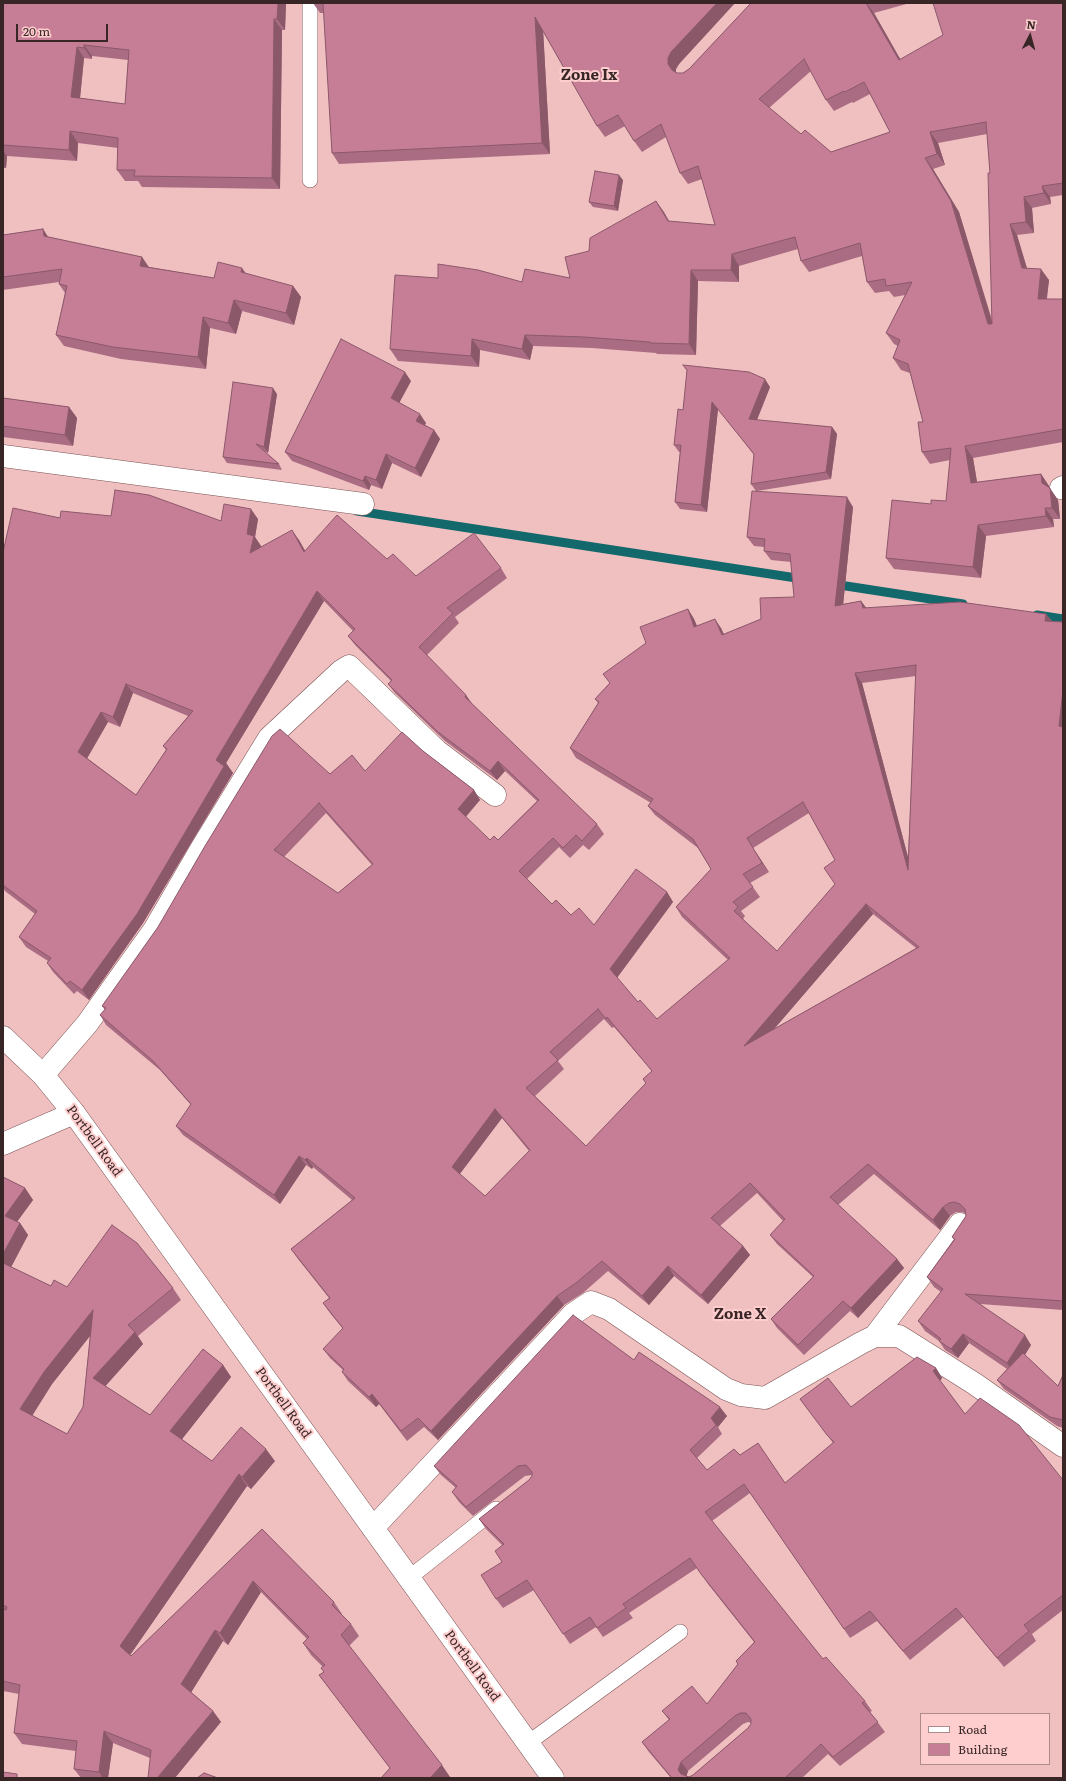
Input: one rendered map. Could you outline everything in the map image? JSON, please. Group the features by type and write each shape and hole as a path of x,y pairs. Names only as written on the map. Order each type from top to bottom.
{"street":[{"path":"3,456 363,504"},
{"path":"43,1075 87,1024 154,930 200,849 269,738 341,670 349,666 437,751 495,795"},
{"name":"Portbell Road","path":"3,1037 43,1075 74,1113 553,1778"},
{"path":"3,1144 74,1113"},
{"path":"875,1336 960,1224"},
{"path":"372,1528 572,1314 591,1302 608,1309 726,1389 741,1395 765,1398 861,1342 875,1336 899,1336 975,1384 1063,1446"}],"lane":[{"path":"310,3 310,180"},
{"path":"409,1578 506,1502"},
{"path":"528,1743 680,1632"}],"building":[{"path":"3,3 278,3 277,19 274,19 272,178 134,176 135,170 117,170 118,138 70,131 69,150 3,145","holes":["84,45 129,50 125,104 71,97 77,47 84,48"]},
{"path":"323,3 717,3 671,52 668,58 668,64 672,70 677,73 683,73 689,69 751,3 866,3 899,60 943,35 933,3 1063,3 1063,183 1042,186 1044,193 1024,197 1026,222 1010,224 1022,268 1041,269 1038,299 1063,299 1063,429 965,446 971,483 1041,474 1042,483 1050,488 1052,508 1045,508 1046,516 978,525 973,567 886,558 892,500 931,504 931,500 946,501 951,448 922,452 918,422 923,422 908,364 893,358 900,340 886,333 912,282 886,286 885,279 867,282 860,243 801,261 795,237 732,254 731,270 691,270 689,344 650,343 584,337 525,335 522,349 472,339 471,356 390,349 395,275 438,278 438,264 478,270 522,282 525,269 570,278 565,257 589,251 590,238 656,201 668,221 715,225 698,166 680,173 661,124 634,141 618,115 597,126 535,17 542,143 332,153","holes":["804,59 826,100 864,82 890,132 831,152 805,130 801,134 759,99","986,122 990,173 988,173 992,324 988,324 951,201 925,158 937,154 930,132"]},
{"path":"595,171 619,175 614,206 589,202"},
{"path":"43,229 44,236 142,257 140,266 214,278 218,262 242,268 241,272 293,286 286,313 234,300 228,323 203,317 198,357 113,347 56,335 67,286 59,284 62,269 3,277 3,235"},
{"path":"341,339 405,372 391,398 420,414 416,421 434,430 415,468 386,454 376,480 365,476 363,481 285,452"},
{"path":"683,365 749,372 765,379 749,419 832,427 826,472 751,484 754,454 712,402 701,505 675,502 681,445 674,445 678,409 683,410 687,370"},
{"path":"233,382 273,388 264,447 256,444 279,464 223,457"},
{"path":"3,398 69,407 65,435 3,426"},
{"path":"115,490 149,495 221,521 224,504 251,509 247,534 254,536 250,553 292,530 304,552 337,515 387,559 393,554 416,576 474,533 501,568 447,608 453,613 419,647 466,695 465,697 597,824 582,841 576,835 563,848 553,838 519,871 552,904 556,900 571,915 579,908 594,925 636,869 667,892 610,969 638,1002 640,1000 657,1019 730,958 676,907 711,869 693,839 648,806 653,799 570,748 599,702 595,699 610,683 603,674 646,643 640,627 688,609 694,627 715,619 722,635 761,619 760,598 794,597 790,554 764,551 765,539 747,537 752,491 847,497 835,606 861,601 863,608 960,602 1046,614 1045,621 1063,622 1063,690 1059,726 1063,727 1063,1301 965,1294 1025,1335 1007,1363 963,1334 951,1349 939,1341 941,1339 918,1321 943,1289 927,1277 955,1239 952,1237 966,1216 965,1209 960,1204 954,1202 949,1203 943,1207 933,1220 868,1164 830,1197 897,1259 851,1308 843,1301 798,1345 771,1319 814,1276 770,1235 785,1219 750,1183 711,1218 743,1246 701,1295 668,1266 642,1296 602,1261 576,1283 557,1296 431,1431 418,1418 401,1431 372,1394 369,1397 342,1372 344,1369 323,1349 343,1328 323,1303 330,1298 291,1249 355,1198 307,1158 305,1160 299,1156 274,1195 176,1126 191,1104 153,1061 100,1015 106,1008 102,1006 158,927 272,736 280,729 330,774 352,755 365,771 402,732 423,751 474,790 458,809 490,840 494,836 498,840 539,800 498,761 490,771 438,732 388,684 392,680 348,636 355,629 317,591 216,760 224,766 226,763 137,914 82,990 70,981 67,984 47,963 51,958 19,937 37,911 3,885 3,552 13,508 60,518 61,511 111,516","holes":["916,665 908,870 855,673","126,684 193,711 163,746 167,749 136,795 78,752 101,712 113,717","803,802 835,860 824,868 835,884 777,951 734,911 738,907 733,902 753,887 743,874 762,863 747,838","319,803 373,864 338,893 274,850","866,904 919,947 744,1046","598,1009 606,1019 607,1017 652,1071 643,1079 646,1083 586,1146 526,1088 558,1060 550,1052","495,1109 530,1150 485,1196 452,1167"]},
{"path":"3,1177 25,1188 5,1216 20,1223 3,1254"},
{"path":"112,1225 137,1243 173,1288 128,1325 135,1332 93,1378 150,1415 203,1349 223,1365 170,1431 212,1461 241,1427 266,1449 242,1477 239,1474 120,1646 131,1656 262,1529 334,1602 332,1605 351,1624 341,1635 442,1765 430,1778 381,1778 390,1768 319,1675 324,1672 321,1668 325,1665 303,1643 309,1637 253,1581 220,1633 215,1630 181,1684 213,1711 157,1778 148,1778 151,1750 104,1731 99,1772 74,1769 77,1741 14,1733 20,1685 3,1681 3,1609 6,1610 7,1607 3,1605 3,1263 51,1286 54,1280 67,1287","holes":["93,1310 83,1407 67,1434 20,1409 44,1372"]},
{"path":"573,1315 634,1360 639,1352 720,1407 711,1418 716,1425 690,1450 707,1470 734,1449 740,1455 758,1443 785,1483 834,1442 800,1399 828,1378 851,1407 917,1357 936,1368 933,1371 965,1414 980,1398 1019,1425 1063,1480 1063,1595 1024,1625 1029,1631 997,1658 956,1608 903,1651 870,1611 844,1629 744,1484 705,1512 823,1659 826,1657 865,1701 862,1703 878,1722 833,1757 821,1744 785,1778 672,1778 642,1742 670,1719 662,1711 692,1686 707,1704 738,1664 736,1661 755,1642 690,1558 623,1604 626,1608 597,1628 590,1617 563,1634 527,1580 496,1599 481,1575 502,1562 495,1551 504,1544 479,1519 529,1480 532,1476 532,1472 526,1465 518,1466 466,1507 452,1492 457,1486 434,1466","holes":["746,1713 751,1719 751,1724 748,1728 693,1775 689,1777 681,1774 678,1770 681,1762 736,1715"]},
{"path":"1023,1353 1058,1386 1063,1375 1063,1420 1050,1417 997,1380"},
{"path":"3,1772 17,1774 17,1778 3,1778"},
{"path":"204,1773 218,1778 197,1778"}],"waterway":[{"path":"357,511 803,579"},
{"path":"833,584 963,604"},
{"path":"1037,615 1063,619"}],"district":[{"name":"Zone Ix","path":"589,76"},
{"name":"Zone X","path":"740,1315"}]}
